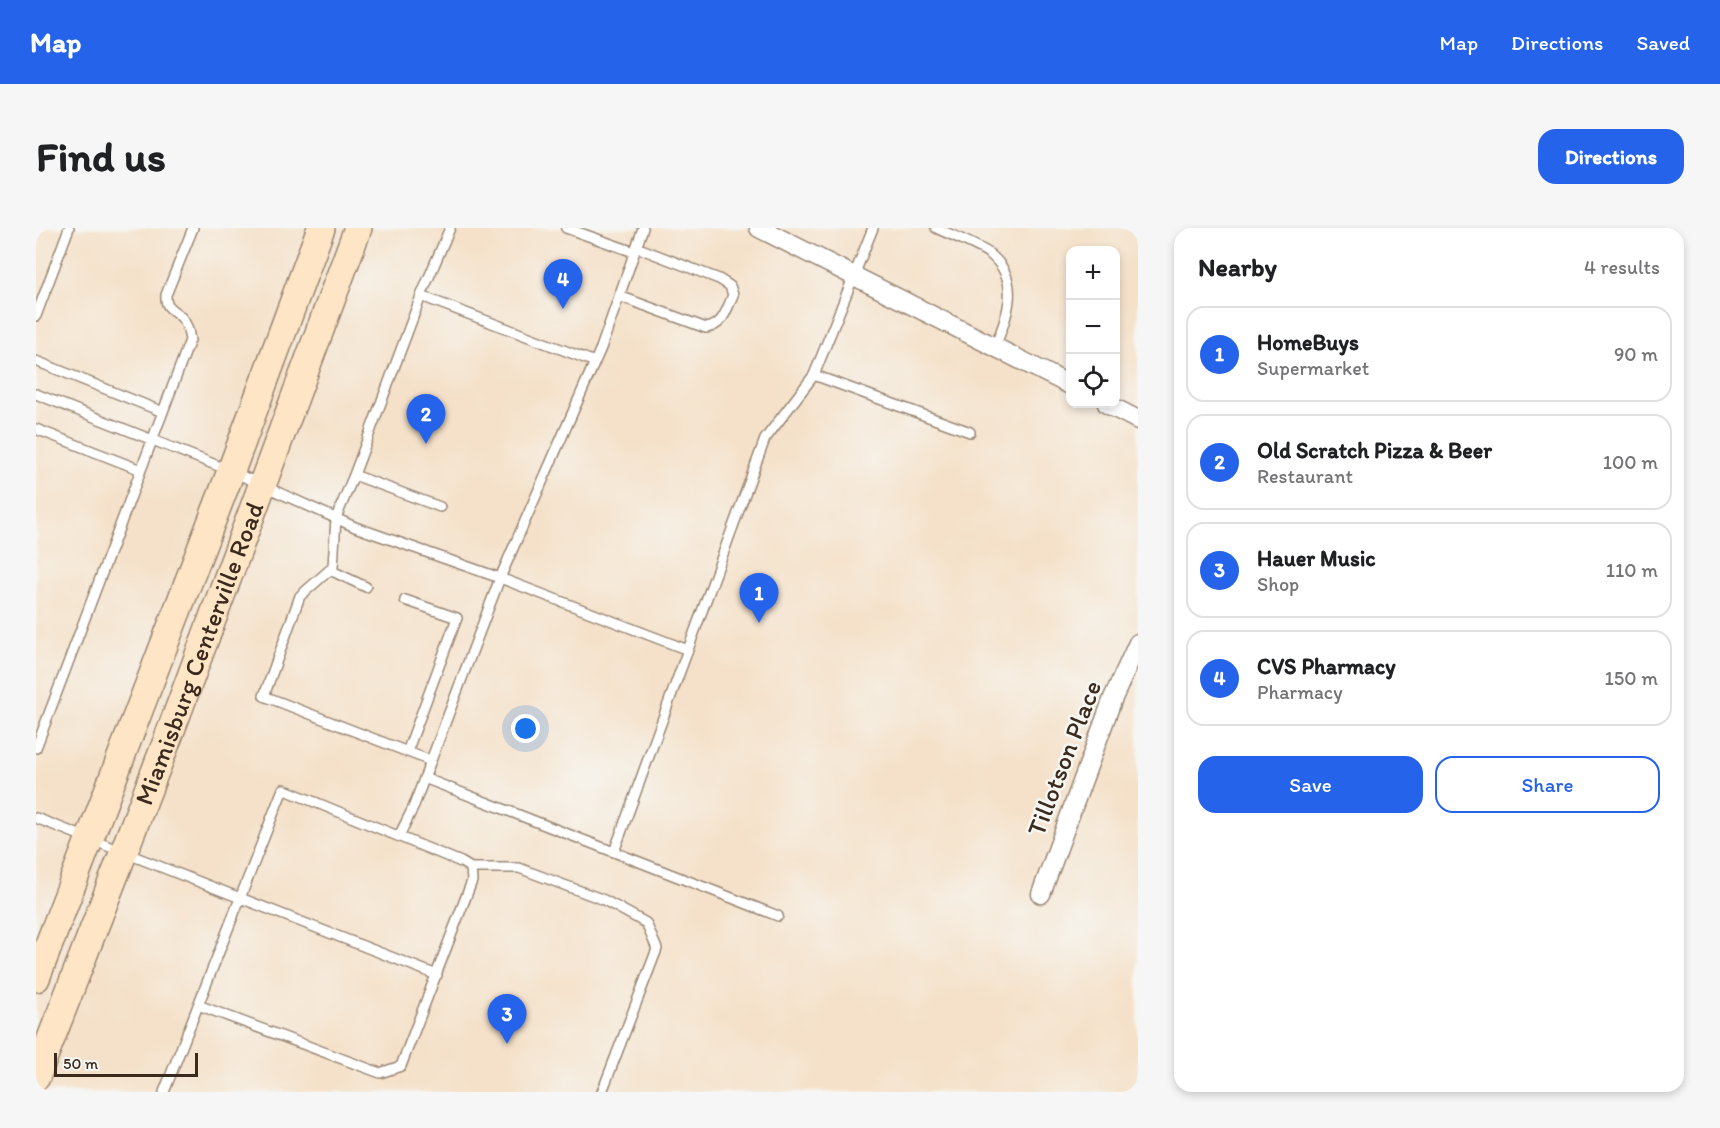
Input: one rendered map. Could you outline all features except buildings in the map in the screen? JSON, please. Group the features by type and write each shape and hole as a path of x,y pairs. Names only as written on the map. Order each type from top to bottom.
{"main road":[{"name":"Miamisburg Centerville Road","path":"36,978 231,471 321,228"},
{"name":"Miamisburg Centerville Road","path":"36,1077 165,746 358,228"}],"street":[{"path":"759,228 1066,382"},
{"path":"1115,408 1138,420"},
{"name":"Tillotson Place","path":"1041,894 1109,709 1138,643"}],"lane":[{"path":"36,316 69,228"},
{"path":"36,748 190,340 189,331 182,318 169,309 165,303 166,295 193,228"},
{"path":"431,761 264,696 300,597 333,567 336,518 450,228"},
{"path":"566,228 635,249 719,279 730,286 733,295 723,319 714,327 706,328 619,296"},
{"path":"399,836 413,808 500,578 595,362 643,228"},
{"path":"614,852 765,439 814,375 873,228"},
{"path":"936,228 991,255 1007,276 1011,303 995,347"},
{"path":"422,296 595,362"},
{"path":"36,361 164,412"},
{"path":"814,375 970,432"},
{"path":"36,394 231,471 355,527 500,578 688,650"},
{"path":"36,429 141,470"},
{"path":"354,475 440,507"},
{"path":"330,570 366,587"},
{"path":"405,600 457,618 407,752"},
{"path":"424,778 778,916"},
{"path":"164,1092 283,789 471,868 519,868 604,900 646,922 657,949 602,1092"},
{"path":"36,818 437,975"},
{"path":"198,1005 380,1073 401,1066 472,881 471,868"}],"place":[{"name":"CVS Pharmacy","path":"563,309"},
{"name":"Old Scratch Pizza & Beer","path":"426,444"},
{"name":"HomeBuys","path":"759,623"},
{"name":"Hauer Music","path":"507,1044"}]}
